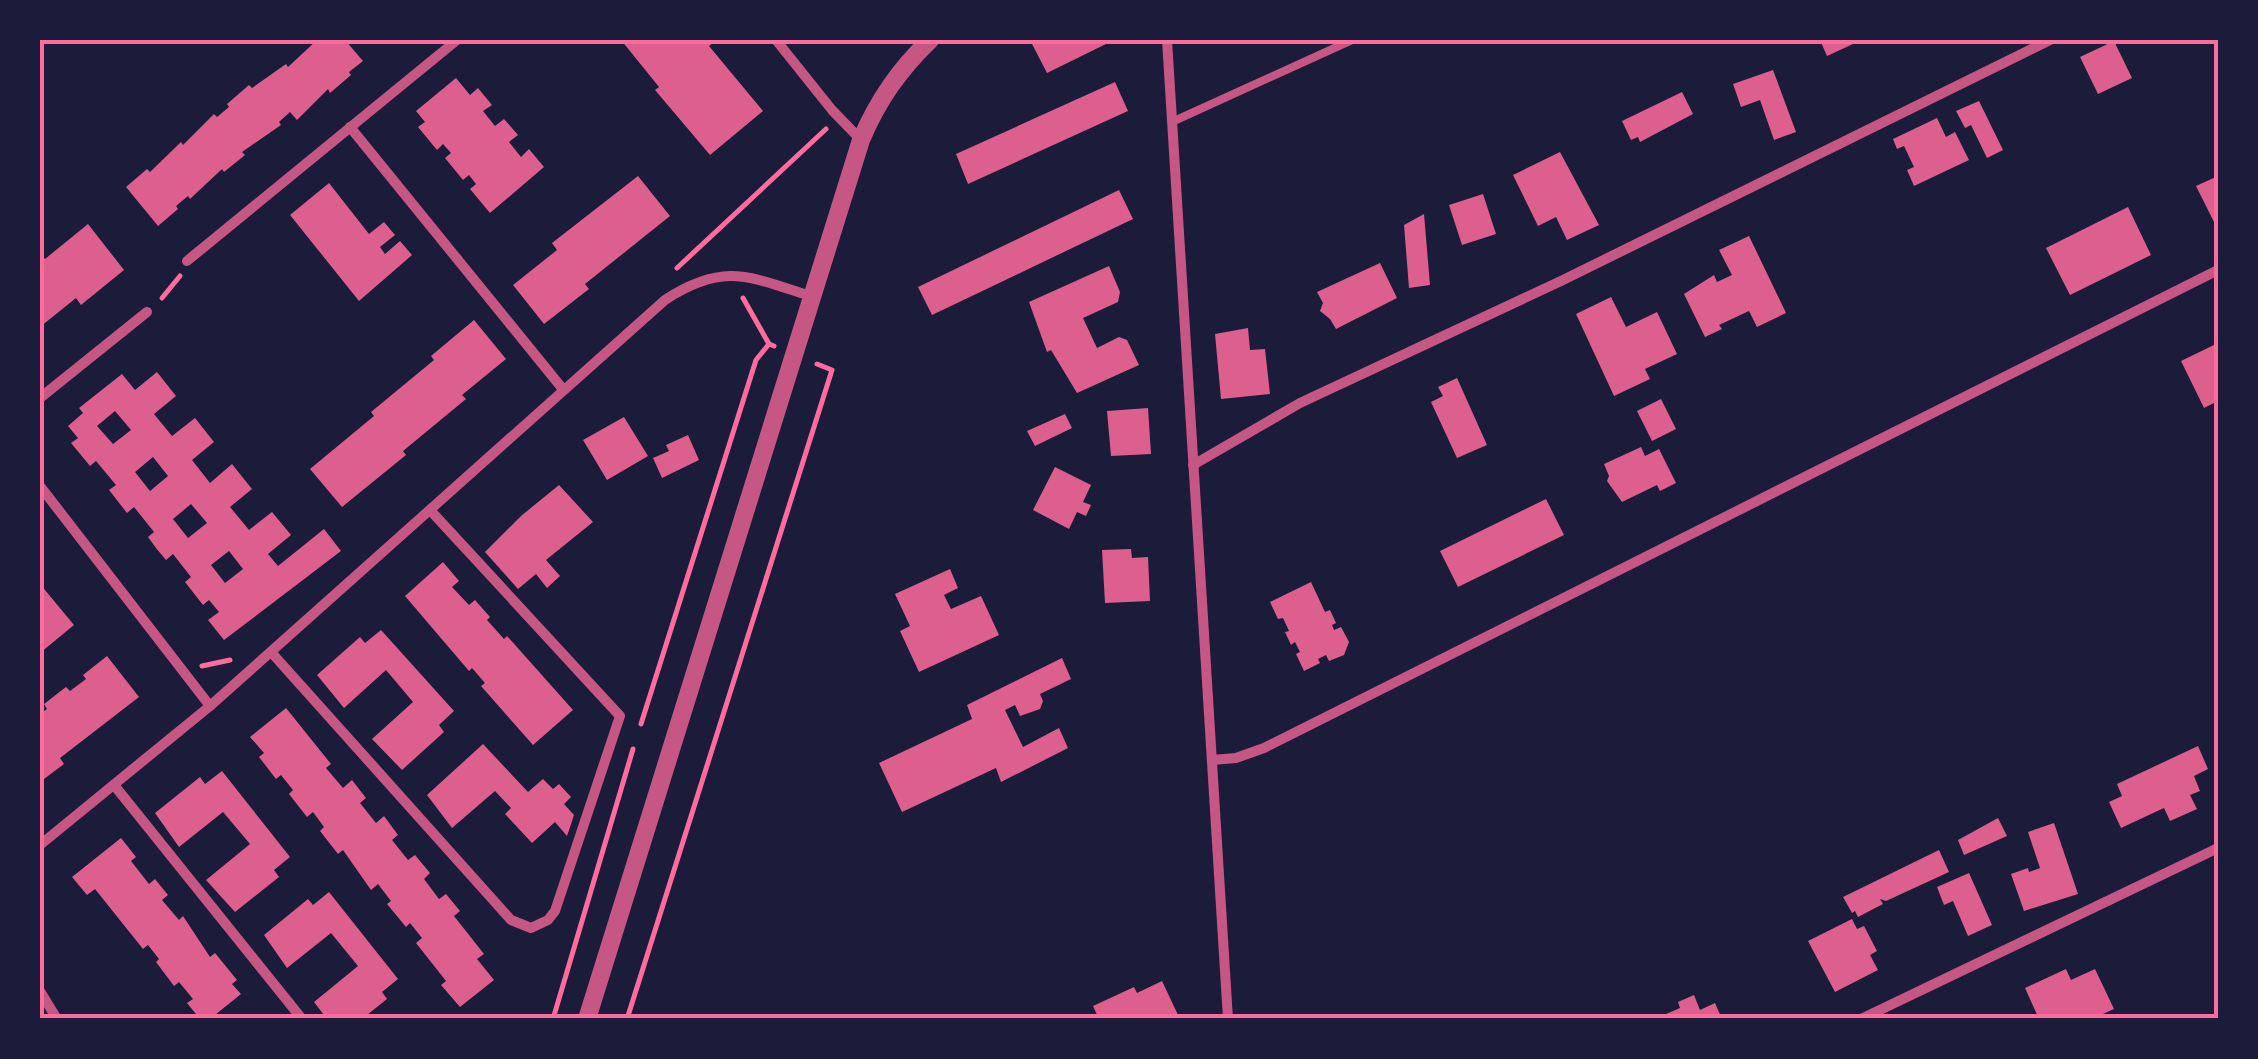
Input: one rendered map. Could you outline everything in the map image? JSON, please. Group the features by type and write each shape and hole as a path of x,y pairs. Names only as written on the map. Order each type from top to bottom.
{"street":[{"path":"188,265 457,40"},
{"path":"776,40 861,140"},
{"path":"587,1019 861,140 878,99 930,40"},
{"path":"1167,40 1228,1019"},
{"path":"1193,465 1300,403 1561,282 2050,40"},
{"path":"350,126 562,388"},
{"path":"1212,760 1236,758 1264,748 2218,270"},
{"path":"40,845 210,706 665,300 699,280 726,274 749,276 814,297"},
{"path":"40,398 148,312"},
{"path":"40,486 210,706"},
{"path":"271,652 511,920 531,928 548,920 555,911 620,716 431,510"},
{"path":"114,785 302,1019"},
{"path":"1861,1019 2218,848"},
{"path":"40,991 56,1019"}],"lane":[{"path":"1174,121 1352,40"}],"path":[{"path":"148,312 154,319 165,290 188,265"},
{"path":"626,1019 832,370 769,344 746,300 734,294"},
{"path":"554,1019 590,889 703,526 756,360 769,344"}],"building":[{"path":"317,40 345,40 363,61 297,120 290,112 279,122 281,125 242,152 245,155 224,172 222,169 190,199 188,196 158,226 126,187 147,169 150,172 181,142 183,145 214,114 217,117 249,85 252,88 286,64 288,67"},
{"path":"621,40 717,40 709,46 763,111 710,155 655,90 659,87"},
{"path":"1030,40 1104,40 1106,44 1047,73"},
{"path":"1820,40 1851,40 1853,44 1827,56"},
{"path":"2114,41 2132,78 2098,94 2080,57"},
{"path":"1773,70 1796,132 1774,140 1760,100 1741,107 1733,84"},
{"path":"456,78 470,95 478,88 492,105 483,111 495,126 504,119 518,135 509,142 521,157 529,149 544,167 490,213 470,189 476,184 469,175 463,180 445,158 451,153 443,144 437,150 418,127 425,122 416,111"},
{"path":"1115,82 1128,111 968,184 956,154"},
{"path":"1682,92 1693,114 1640,142 1638,137 1631,140 1622,121"},
{"path":"1979,101 2003,150 1987,158 1971,125 1965,128 1956,111"},
{"path":"1937,118 1946,137 1955,132 1969,160 1914,186 1907,170 1914,167 1904,146 1897,149 1893,139"},
{"path":"1560,152 1599,225 1567,240 1556,217 1538,226 1513,175"},
{"path":"638,176 670,216 585,284 589,289 544,324 513,285 557,250 552,243"},
{"path":"2218,176 2218,222 2215,224 2196,186"},
{"path":"329,183 369,234 384,222 395,235 380,247 385,254 400,241 412,255 359,301 290,215"},
{"path":"1119,190 1133,219 932,315 918,287"},
{"path":"1483,194 1496,234 1462,245 1449,205"},
{"path":"2128,207 2151,255 2070,295 2046,248"},
{"path":"1424,214 1430,285 1409,288 1404,225"},
{"path":"88,224 124,270 81,305 76,298 40,327 40,252 45,259"},
{"path":"1749,236 1786,313 1757,327 1749,311 1719,325 1722,329 1705,337 1684,294 1714,275 1717,282 1732,275 1719,250"},
{"path":"1380,263 1397,298 1336,329 1320,311 1323,303 1317,292"},
{"path":"1109,266 1120,292 1118,302 1083,318 1097,348 1119,337 1127,340 1139,365 1077,393 1051,350 1047,352 1029,302"},
{"path":"1611,297 1626,327 1657,312 1677,354 1645,369 1650,379 1614,396 1576,314"},
{"path":"474,320 506,359 462,395 466,399 403,451 406,455 342,507 310,469 374,416 371,412 434,360 431,356"},
{"path":"1248,328 1250,350 1265,349 1270,394 1221,399 1215,334"},
{"path":"2218,343 2218,401 2204,408 2181,361"},
{"path":"157,372 176,396 154,414 172,436 195,418 214,442 192,460 210,483 232,464 252,489 230,507 249,530 272,512 291,535 268,554 278,566 324,529 341,551 224,640 208,620 219,612 209,600 203,605 185,582 191,577 173,554 166,560 148,537 154,532 134,507 127,513 109,490 116,485 96,461 90,466 71,443 78,438 68,426 83,413 79,408 122,374 135,390","holes":["115,411 131,430 113,444 97,426","153,457 168,476 150,491 135,472","191,504 207,523 188,538 173,519","229,551 243,569 225,583 211,565"]},
{"path":"1457,378 1487,445 1457,458 1431,402 1443,396 1438,387"},
{"path":"1661,399 1676,429 1652,441 1637,411"},
{"path":"1148,408 1151,454 1111,456 1107,411"},
{"path":"1065,414 1072,428 1035,446 1027,431"},
{"path":"624,417 648,456 607,480 583,440"},
{"path":"688,435 699,460 662,478 653,458 669,451 666,445"},
{"path":"1641,447 1645,456 1659,449 1676,483 1660,491 1657,485 1622,502 1607,481 1604,464"},
{"path":"1055,467 1091,485 1083,502 1091,505 1086,516 1077,512 1069,529 1033,510"},
{"path":"559,485 593,522 546,560 560,576 547,588 536,574 518,589 485,552"},
{"path":"1546,499 1564,535 1458,587 1440,551"},
{"path":"1131,549 1132,558 1148,557 1150,601 1105,603 1102,550"},
{"path":"443,562 459,581 452,587 469,605 475,600 490,617 487,620 504,639 507,636 573,710 533,745 481,686 485,683 472,668 469,671 405,596"},
{"path":"950,569 958,588 944,595 951,609 981,596 999,635 919,672 900,631 910,626 895,594"},
{"path":"1311,582 1325,612 1330,610 1336,623 1332,625 1334,630 1341,627 1349,642 1344,655 1329,661 1326,655 1304,671 1296,654 1300,652 1295,642 1291,645 1283,618 1278,619 1270,602"},
{"path":"40,584 74,625 40,653"},
{"path":"381,630 454,711 439,725 444,732 402,770 372,739 413,702 386,670 344,708 317,675 360,637 365,643"},
{"path":"107,656 139,697 60,758 64,764 40,782 40,714 47,709 44,704 66,687 70,691 86,679 83,675"},
{"path":"1062,658 1071,679 1040,694 1040,709 1020,716 1015,705 1005,710 1023,747 1059,728 1068,748 1001,782 996,768 902,812 879,763 972,719 967,705"},
{"path":"286,708 331,764 326,768 343,788 352,780 366,798 360,803 376,823 384,816 398,835 392,840 408,860 415,855 430,873 424,879 439,899 446,894 460,911 454,916 484,954 477,959 494,980 460,1007 441,985 446,981 416,943 422,938 410,923 406,927 387,904 391,901 378,884 371,890 343,850 338,854 320,831 324,827 313,812 307,817 289,794 293,790 281,775 276,779 259,757 264,753 250,737"},
{"path":"483,744 528,792 543,779 553,789 559,784 571,797 564,804 574,815 567,836 555,822 532,843 505,814 511,808 495,791 452,828 427,795"},
{"path":"2198,746 2208,769 2194,776 2200,791 2190,795 2197,809 2170,821 2164,808 2121,828 2109,802 2122,796 2117,784"},
{"path":"222,771 290,857 274,870 279,877 235,912 206,880 250,844 223,812 179,847 155,813 200,777 205,784"},
{"path":"1998,818 2007,836 1964,855 1958,840"},
{"path":"2054,823 2078,894 2024,911 2011,874 2040,868 2028,832"},
{"path":"121,838 136,857 131,861 149,884 155,879 168,895 162,900 179,920 183,916 210,957 215,953 237,980 232,984 241,994 210,1019 200,1019 187,1003 193,999 179,982 174,986 148,945 143,949 95,889 87,895 72,877"},
{"path":"1939,850 1949,872 1886,901 1880,899 1883,904 1858,917 1855,911 1852,913 1843,897"},
{"path":"1969,873 1992,925 1968,936 1953,901 1944,905 1937,887"},
{"path":"329,892 398,979 382,992 387,999 362,1019 327,1019 314,1002 358,966 331,933 287,968 264,935 308,899 313,905"},
{"path":"1852,919 1857,929 1864,926 1877,951 1870,955 1878,970 1835,992 1808,941"},
{"path":"2066,969 2071,980 2095,969 2114,1009 2092,1019 2039,1019 2025,988"},
{"path":"1162,981 1179,1017 1099,1019 1093,1006 1134,987 1137,993"},
{"path":"1694,995 1700,1010 1715,1003 1722,1019 1668,1019 1666,1014 1680,1008 1678,1002"}]}
